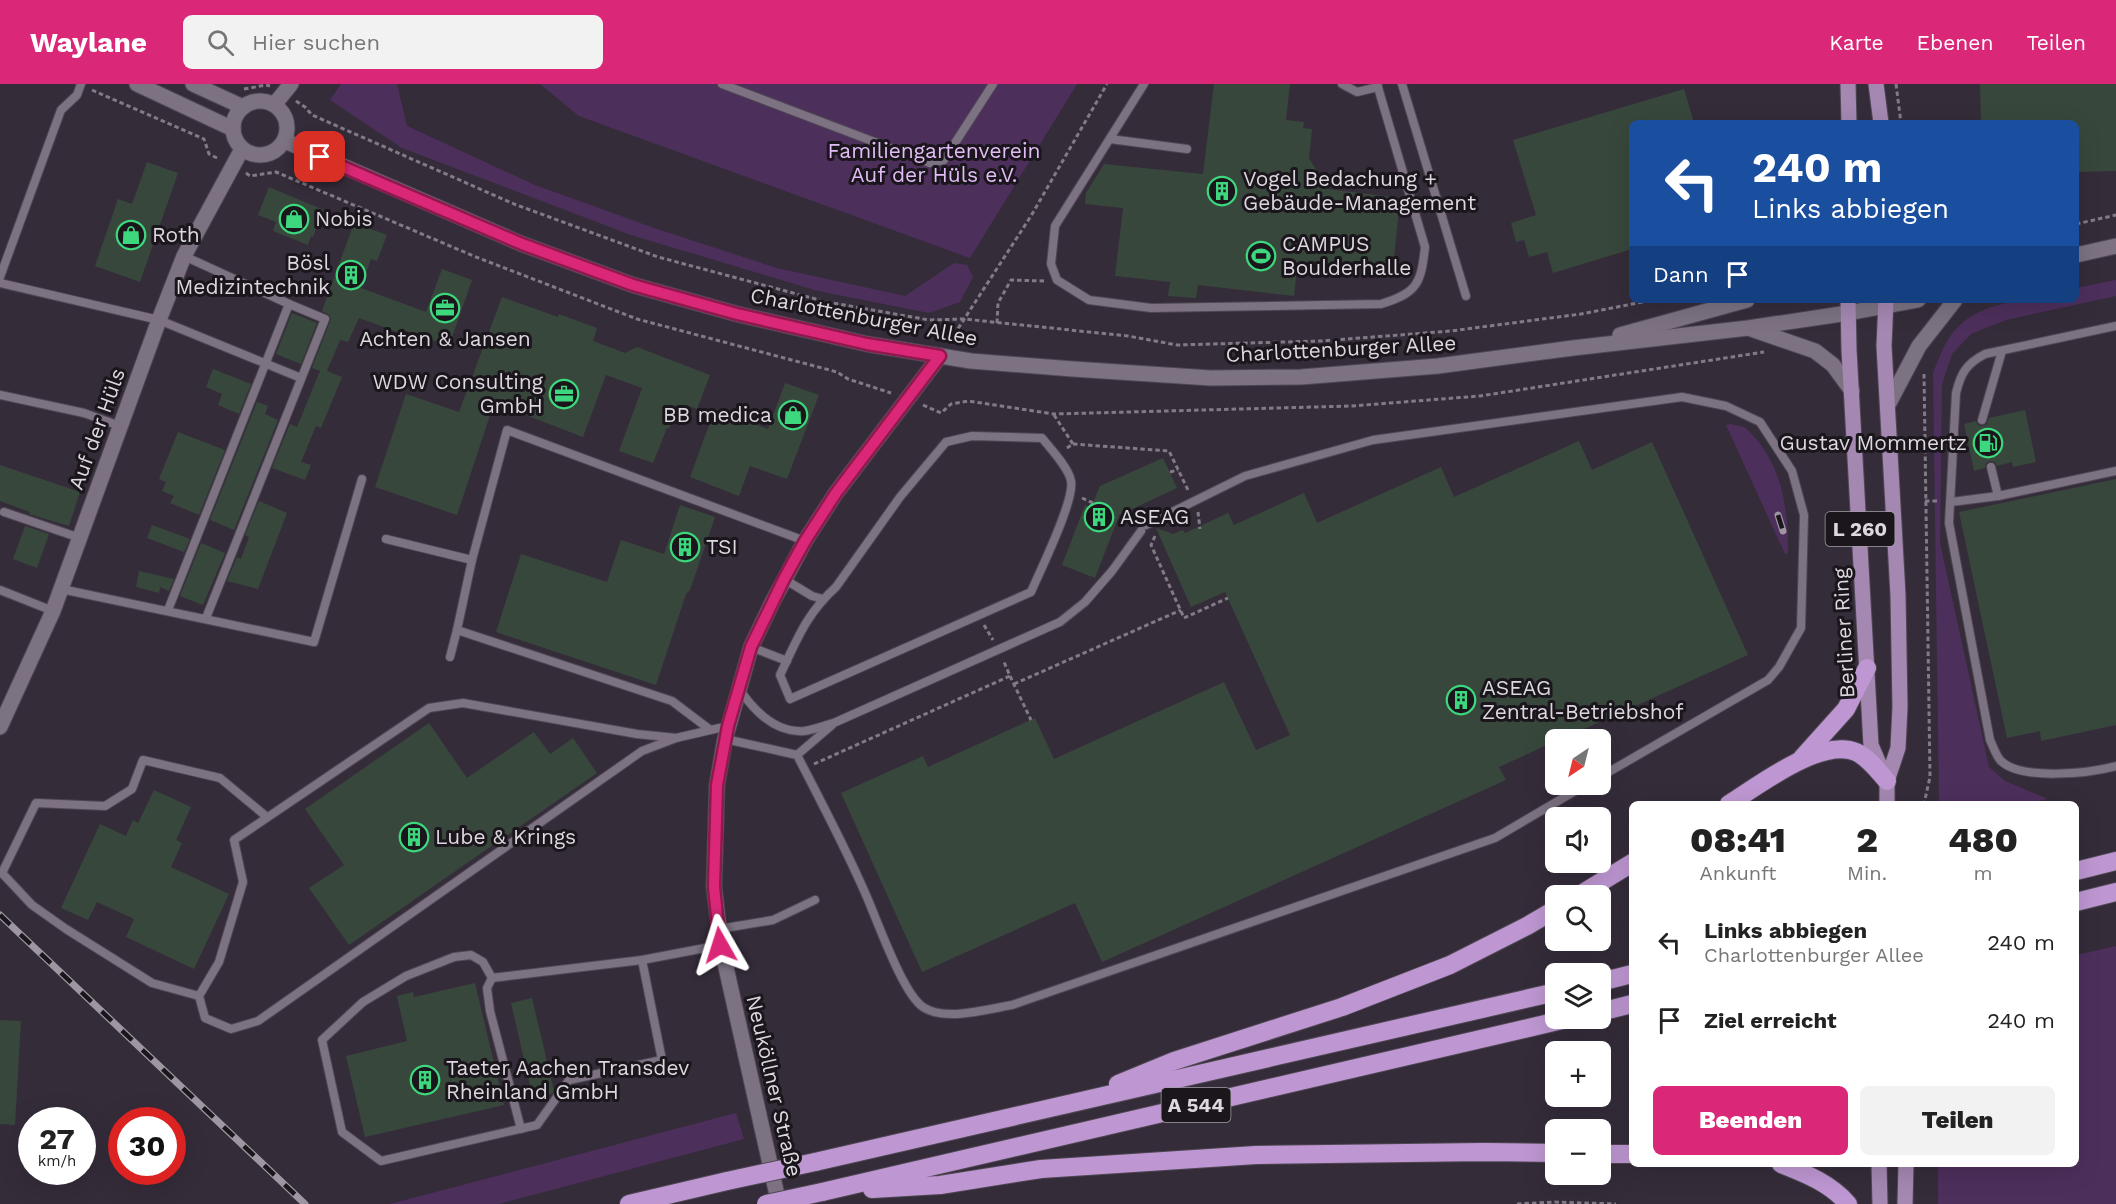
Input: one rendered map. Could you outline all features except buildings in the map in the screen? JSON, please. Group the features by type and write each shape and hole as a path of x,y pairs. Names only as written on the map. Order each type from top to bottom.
{"highway":[{"path":"1800,761 1846,709 1867,668"},
{"path":"1734,801 1800,761 1833,749 1855,752 1871,763 1887,781"},
{"path":"2079,869 2116,861"},
{"path":"1595,885 1629,864"},
{"path":"2079,901 2116,892"},
{"path":"1066,1105 1174,1061 1342,1007 1450,965 1545,915"},
{"path":"1611,979 1629,975"},
{"name":"A 544","path":"629,1204 1545,995"},
{"path":"1611,1009 1629,1005"},
{"name":"A 544","path":"766,1204 1545,1024"},
{"path":"822,1192 940,1185 1041,1169 1256,1155 1545,1153"},
{"path":"1611,1154 1629,1154"},
{"path":"1789,1167 1814,1177 1838,1192 1848,1204"}],"main road":[{"path":"1848,84 1849,120"},
{"path":"1876,84 1881,120"},
{"name":"Berliner Ring","path":"1886,303 1884,346 1898,595 1900,707 1898,748 1887,781 1887,801"},
{"name":"Berliner Ring","path":"1848,306 1848,350 1872,745 1887,781"},
{"path":"1879,1167 1880,1204"},
{"path":"1905,1204 1906,1167"}],"street":[{"path":"137,84 233,129"},
{"path":"194,84 243,107"},
{"path":"283,94 287,133 285,141 279,148 270,154 261,156 243,149 234,137 233,129 234,121 243,107 283,94"},
{"name":"Charlottenburger Allee","path":"285,141 522,244 633,285 737,314 867,344 970,361 1222,378 1301,376 1395,370 1748,328 1848,306 1886,303"},
{"name":"Auf der Hüls","path":"0,727 53,611 184,256 243,149"},
{"path":"2079,254 2116,246"},
{"name":"Charlottenburger Allee","path":"1574,348 1736,303"},
{"path":"1889,403 1919,346 1953,303"},
{"path":"1748,328 1815,351 1833,365 1852,391"},
{"name":"Neuköllner Straße","path":"779,1204 720,945 714,887 717,785 726,732 751,647 805,541 836,493 940,356"}],"lane":[{"path":"0,277 61,110 76,95 80,84"},
{"path":"722,84 930,163 944,160 993,84"},
{"path":"1144,84 1055,226 1052,264 1057,280 1089,300 1151,308 1381,304 1401,298 1417,285 1423,270 1425,247 1377,86 1358,92 1342,84"},
{"path":"1402,84 1467,296"},
{"path":"1110,139 1187,149"},
{"path":"184,256 324,319 207,618"},
{"path":"0,282 159,320 301,378"},
{"path":"168,610 289,304"},
{"path":"2116,326 1985,354 1971,362 1960,376 1956,393 1949,523 1990,740 2001,760 2014,768 2046,774 2097,771 2116,766"},
{"path":"1982,420 2002,351"},
{"path":"0,395 84,413 120,426"},
{"path":"738,688 752,708 784,730 805,731 836,722 1060,622 1085,602 1144,528 1245,476 1373,440 1682,397 1726,406 1760,422 1792,471 1804,515 1802,628 1779,668 1768,680 1611,771"},
{"path":"450,657 472,560 507,430 805,541"},
{"path":"972,436 1042,438 1056,456 1071,481 1068,501 1031,592 790,699 780,675 806,620 836,587 900,497 946,442 972,436"},
{"path":"1991,467 1998,496"},
{"path":"1951,502 1998,496 2116,471"},
{"path":"61,589 314,642 362,479"},
{"path":"4,513 80,538"},
{"path":"386,538 472,560"},
{"path":"784,579 812,596 823,599"},
{"path":"0,590 53,611"},
{"path":"457,630 672,700 709,729"},
{"path":"751,647 787,661"},
{"path":"676,738 637,734 463,704 429,708 234,840 243,882 219,962 199,996 205,1018 231,1029 258,1022 642,751 709,729 726,732 798,755 862,885 905,986 922,1006 940,1014 975,1012 1012,1005 1495,838 1568,795"},
{"path":"798,755 836,722"},
{"path":"199,996 152,983 32,905 2,873 36,803 105,806 132,789 143,760 220,778 267,818"},
{"path":"719,929 773,920 815,900"},
{"path":"492,978 642,960 720,945"},
{"path":"492,978 483,962 471,955 454,957 406,976 363,1002 322,1040 342,1132 381,1161 537,1125 569,1080 662,1060 642,960"},
{"path":"492,978 488,988 490,1011 521,1129"}],"path":[{"path":"80,84 204,139 209,154 250,176 276,172 476,257 637,319 837,372 848,379 941,413 951,404 968,401 1054,414 1352,406 1480,396 1767,352"},
{"path":"940,356 1031,216 1107,84"},
{"path":"1896,84 1901,120"},
{"path":"241,89 266,85 305,107 312,115 354,134 514,204 658,257 827,302 929,320 964,319 1128,336 1177,345 1321,341 1451,331 1581,314 1638,303"},
{"path":"2079,223 2116,215"},
{"path":"997,323 998,303 1011,280 1057,280"},
{"path":"1925,801 1930,777 1924,387 1926,366"},
{"path":"1054,414 1073,444"},
{"path":"1056,456 1073,444 1169,451 1194,502 1200,529"},
{"path":"1170,472 1178,470"},
{"path":"1155,536 1151,545 1184,618 1228,598"},
{"path":"1014,684 1180,610"},
{"path":"979,615 1031,720"},
{"path":"804,768 1010,676"},
{"path":"1517,1204 1554,1202 1616,1204"}],"green space":[{"path":"341,84 397,84 407,126 535,185 657,229 777,268 905,296 954,263 967,265 973,277 960,302 929,313 818,291 631,235 402,148 330,100"},
{"name":"Familiengartenverein Auf der Hüls e.V.","path":"540,84 1077,84 970,258 579,116"},
{"path":"2116,280 2116,296 2006,320 1971,334 1952,354 1942,384 1940,543 1989,767 2005,781 2048,799 2039,801 1939,801 1933,373 1946,343 1957,328 1971,316 2009,303 2079,303 2079,287"},
{"path":"1726,425 1744,427 1749,431 1773,466 1783,494 1788,554 1785,554"},
{"path":"2116,946 2116,1204 1938,1204 1938,1167 2079,1167 2079,954"},
{"path":"736,1113 744,1139 499,1204 390,1204"}],"railway":[{"path":"1778,515 1783,531"},
{"path":"0,915 305,1204"}],"place":[{"name":"Vogel Bedachung + Gebäude-Management","path":"1222,191"},
{"name":"Nobis","path":"294,219"},
{"name":"Roth","path":"131,235"},
{"name":"CAMPUS Boulderhalle","path":"1261,256"},
{"name":"Bösl Medizintechnik","path":"351,275"},
{"name":"Achten & Jansen","path":"445,308"},
{"name":"WDW Consulting GmbH","path":"564,394"},
{"name":"BB medica","path":"793,415"},
{"name":"Gustav Mommertz","path":"1988,443"},
{"name":"ASEAG","path":"1099,517"},
{"name":"TSI","path":"685,547"},
{"name":"ASEAG Zentral-Betriebshof","path":"1461,700"},
{"name":"Lube & Krings","path":"414,837"},
{"name":"Taeter Aachen Transdev Rheinland GmbH","path":"425,1080"}],"route":[{"path":"320,157 522,244 633,285 737,314 867,344 940,356 836,493 784,579 751,647 728,726 717,785 714,887 720,945"}]}
